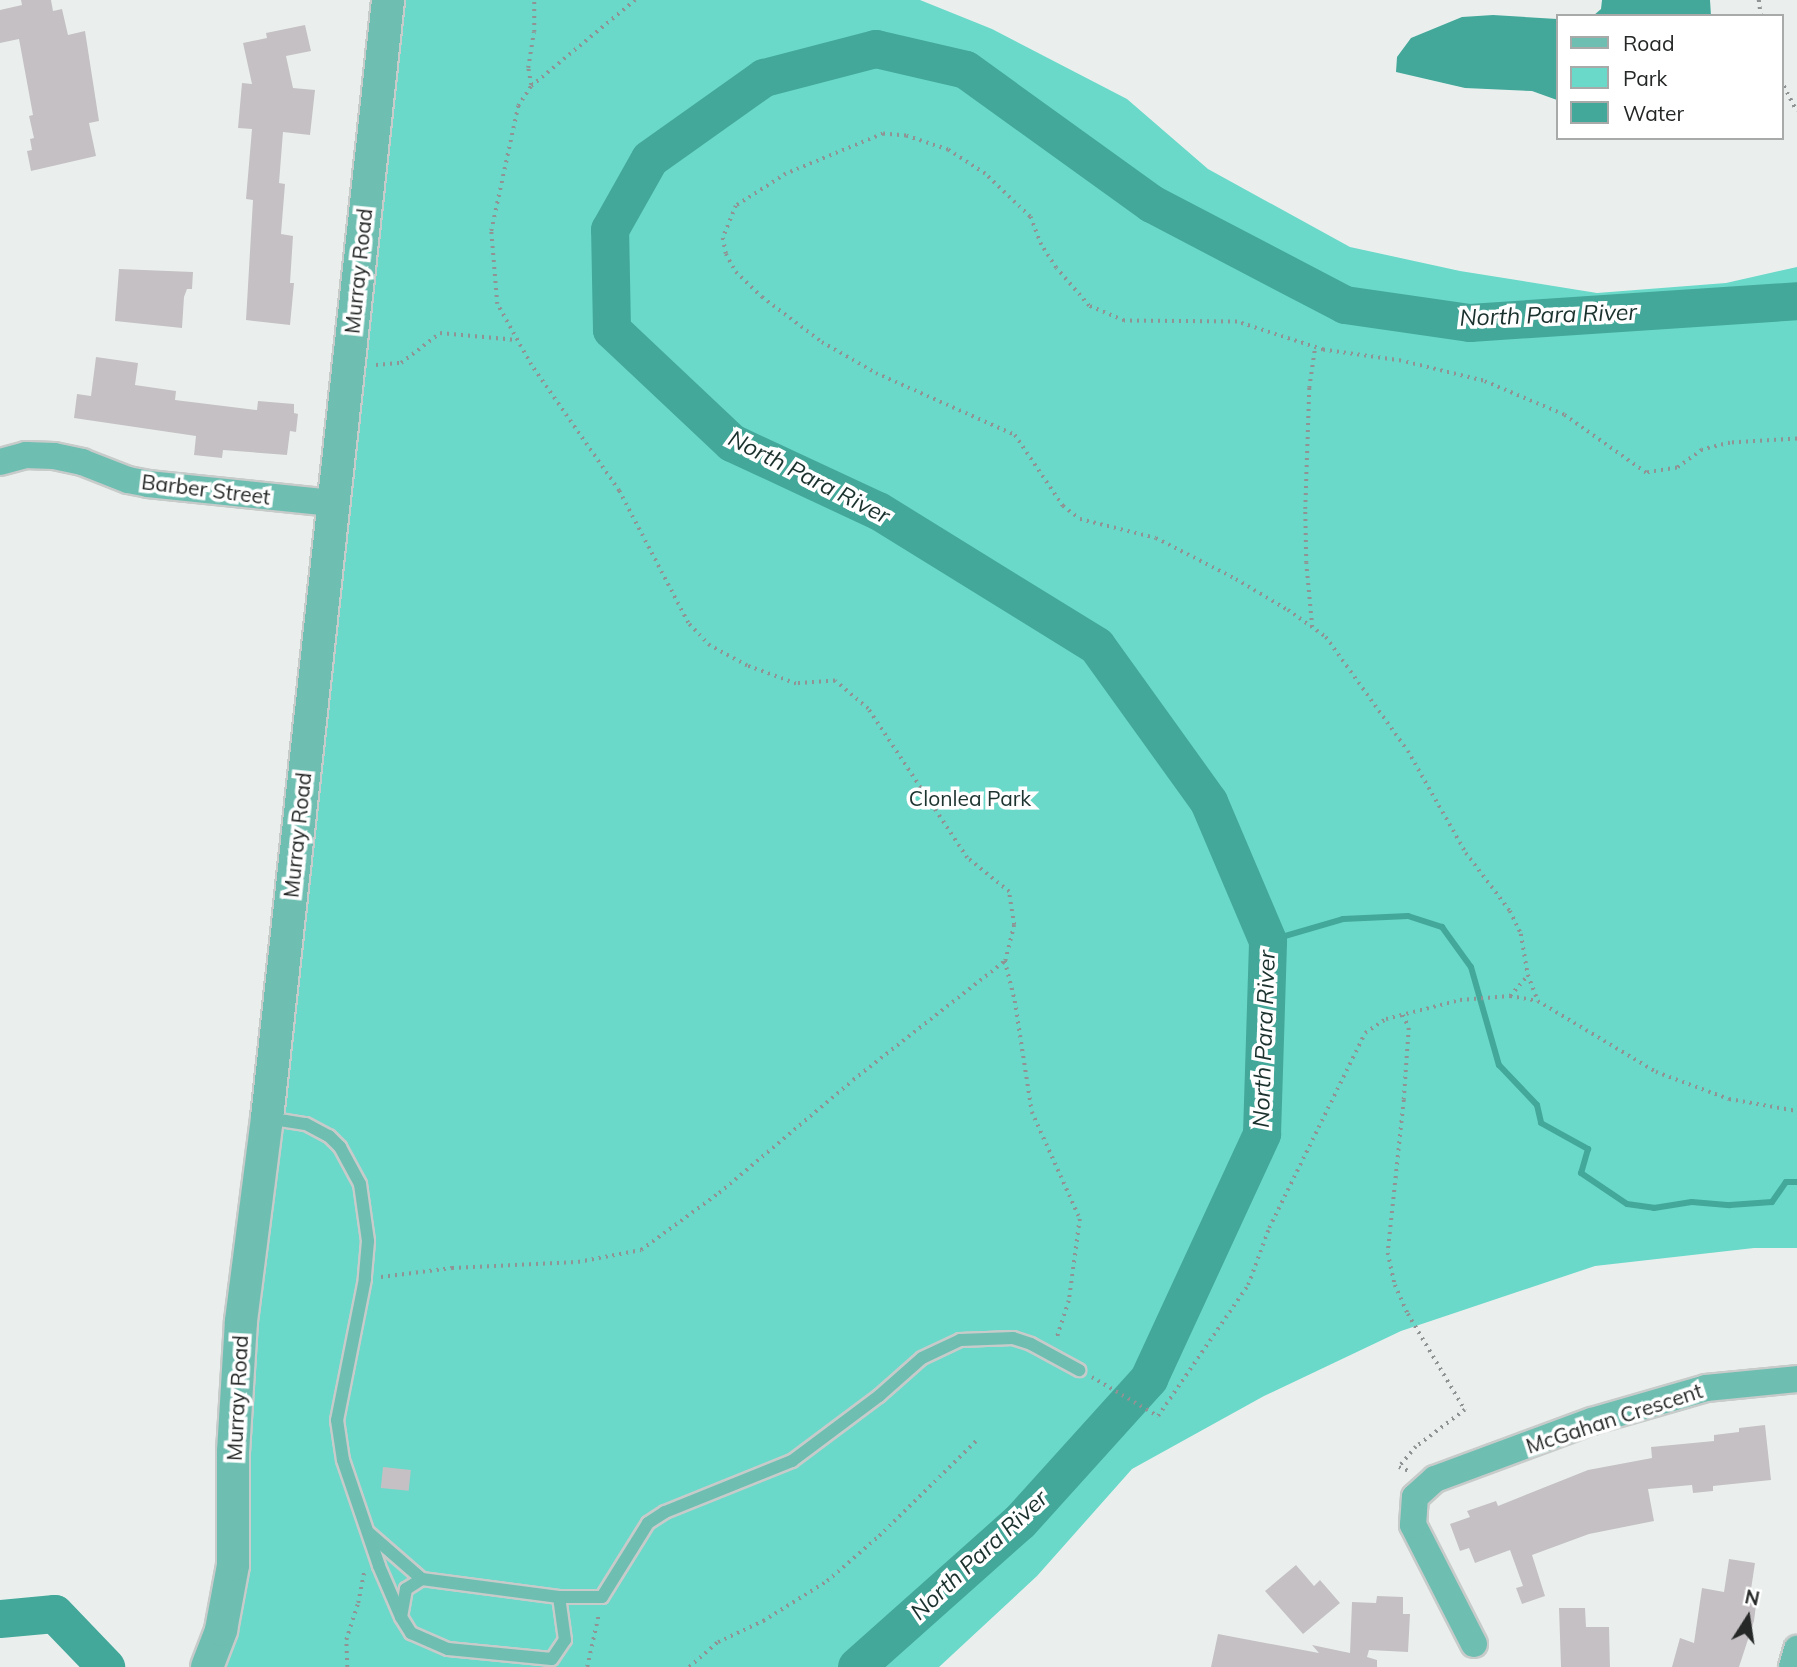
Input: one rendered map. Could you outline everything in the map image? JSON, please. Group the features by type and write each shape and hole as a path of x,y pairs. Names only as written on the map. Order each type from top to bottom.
{"street":[{"name":"Murray Road","path":"207,1667 221,1630 233,1564 233,1452 241,1321 267,1118 388,0"},
{"name":"Barber Street","path":"0,462 26,455 54,456 82,462 128,480 148,484 332,503"},
{"name":"McGahan Crescent","path":"1435,1479 1592,1420 1706,1388 1797,1379"},
{"path":"1435,1479 1415,1497 1413,1525 1474,1644"},
{"path":"1792,1667 1797,1649"}],"lane":[{"path":"267,1118 317,1128 340,1147 351,1164 365,1208 368,1241 366,1279 337,1420 344,1460 379,1566 401,1617 411,1633 448,1649 552,1659 565,1640 559,1597"},
{"path":"369,1533 422,1579 559,1597 602,1597 648,1523 665,1512 792,1461 879,1396 922,1358 960,1340 1013,1338 1079,1370"},
{"path":"401,1617 406,1589 422,1579"}],"path":[{"path":"531,86 528,68 534,32 534,0"},
{"path":"635,0 531,86 518,106 491,231 497,304 517,340 619,491 688,623 710,646 747,666 796,684 835,681 868,709 967,858 1009,892 1014,925 1005,961 1015,1001 1032,1112 1080,1219 1066,1312 1049,1354"},
{"path":"1783,84 1797,111"},
{"path":"1538,1001 1528,975 1521,934 1510,911 1466,853 1408,751 1326,637 1236,579 1156,538 1080,519 1063,506 1015,435 876,373 822,342 762,297 736,272 726,254 723,238 736,206 786,174 883,134 906,136 948,150 985,174 1030,217 1041,245 1056,268 1089,306 1124,321 1237,322 1315,347 1401,361 1483,381 1564,415 1646,473 1677,468 1702,450 1730,443 1797,439"},
{"path":"347,367 401,363 440,333 517,340"},
{"path":"1312,627 1306,563 1305,509 1309,388 1315,347"},
{"path":"366,1279 452,1268 578,1262 641,1250 719,1193 853,1080 1005,961"},
{"path":"1510,996 1528,975"},
{"path":"1079,1370 1158,1416 1248,1285 1269,1228 1365,1033 1386,1019 1461,1000 1510,996 1538,1001 1656,1072 1729,1099 1797,1111"},
{"path":"1403,1015 1409,1028 1407,1061 1388,1254 1395,1285 1408,1314 1465,1410 1416,1447 1399,1467 1435,1479"},
{"path":"688,1667 718,1642 773,1615 827,1581 879,1536 976,1441"},
{"path":"347,1667 346,1640 358,1603 369,1533"},
{"path":"587,1667 602,1597"}],"green space":[{"name":"Clonlea Park","path":"387,0 920,0 992,29 1127,99 1208,169 1350,247 1460,271 1597,293 1726,283 1797,267 1797,1248 1754,1248 1595,1266 1401,1331 1264,1396 1132,1469 1037,1576 939,1667 207,1667 234,1526"}],"water":[{"path":"1602,0 1710,0 1711,14 1595,14 1601,9"},
{"path":"1493,15 1556,19 1556,100 1532,91 1465,88 1396,72 1397,57 1411,38 1462,17"}],"building":[{"path":"21,0 51,0 53,11 62,9 68,35 85,31 99,121 89,123 96,156 31,171 27,151 32,150 30,139 34,138 29,116 33,115 19,39 0,43 0,10 22,5"},
{"path":"305,25 311,51 286,56 293,88 315,90 310,135 283,132 279,183 285,184 281,234 293,236 290,283 294,283 290,325 246,320 253,200 246,199 252,129 238,128 242,83 252,84 243,43 267,38 266,33"},
{"path":"119,269 193,272 192,289 187,289 184,297 182,328 115,321"},
{"path":"96,357 138,363 135,385 176,391 175,400 257,410 258,401 294,404 294,413 298,414 296,432 290,431 287,455 223,450 222,458 194,455 196,436 74,418 77,394 91,396"},
{"path":"1765,1425 1771,1480 1713,1486 1713,1491 1693,1493 1692,1485 1648,1489 1654,1521 1589,1534 1532,1555 1545,1596 1522,1604 1516,1588 1523,1586 1510,1550 1475,1563 1469,1548 1460,1551 1450,1524 1470,1517 1467,1511 1496,1501 1498,1506 1588,1470 1652,1458 1651,1447 1714,1441 1714,1435"},
{"path":"383,1467 411,1470 409,1491 381,1488"},
{"path":"1729,1559 1755,1563 1750,1596 1757,1597 1754,1621 1739,1667 1672,1667 1680,1638 1694,1643 1702,1588 1724,1592"},
{"path":"1296,1565 1314,1586 1320,1580 1340,1603 1303,1634 1265,1591"},
{"path":"1377,1596 1403,1597 1403,1614 1410,1614 1408,1652 1369,1650 1367,1657 1377,1660 1377,1667 1211,1667 1218,1634 1319,1653 1312,1645 1350,1653 1352,1602 1376,1603"},
{"path":"1559,1608 1585,1608 1586,1627 1609,1627 1610,1667 1561,1667"}],"waterway":[{"name":"North Para River","path":"857,1667 1020,1522 1149,1379 1262,1134 1268,941 1209,802 1097,646 878,511 732,443 612,330 610,230 650,159 764,78 876,49 966,70 1152,204 1345,305 1470,323 1797,301"},
{"path":"1268,941 1343,919 1408,916 1442,927 1471,967 1499,1065 1537,1105 1541,1123 1588,1149 1581,1173 1627,1204 1654,1208 1692,1202 1730,1205 1772,1202 1786,1182 1797,1182"},
{"name":"North Para River","path":"0,1619 55,1614 106,1667"}]}
